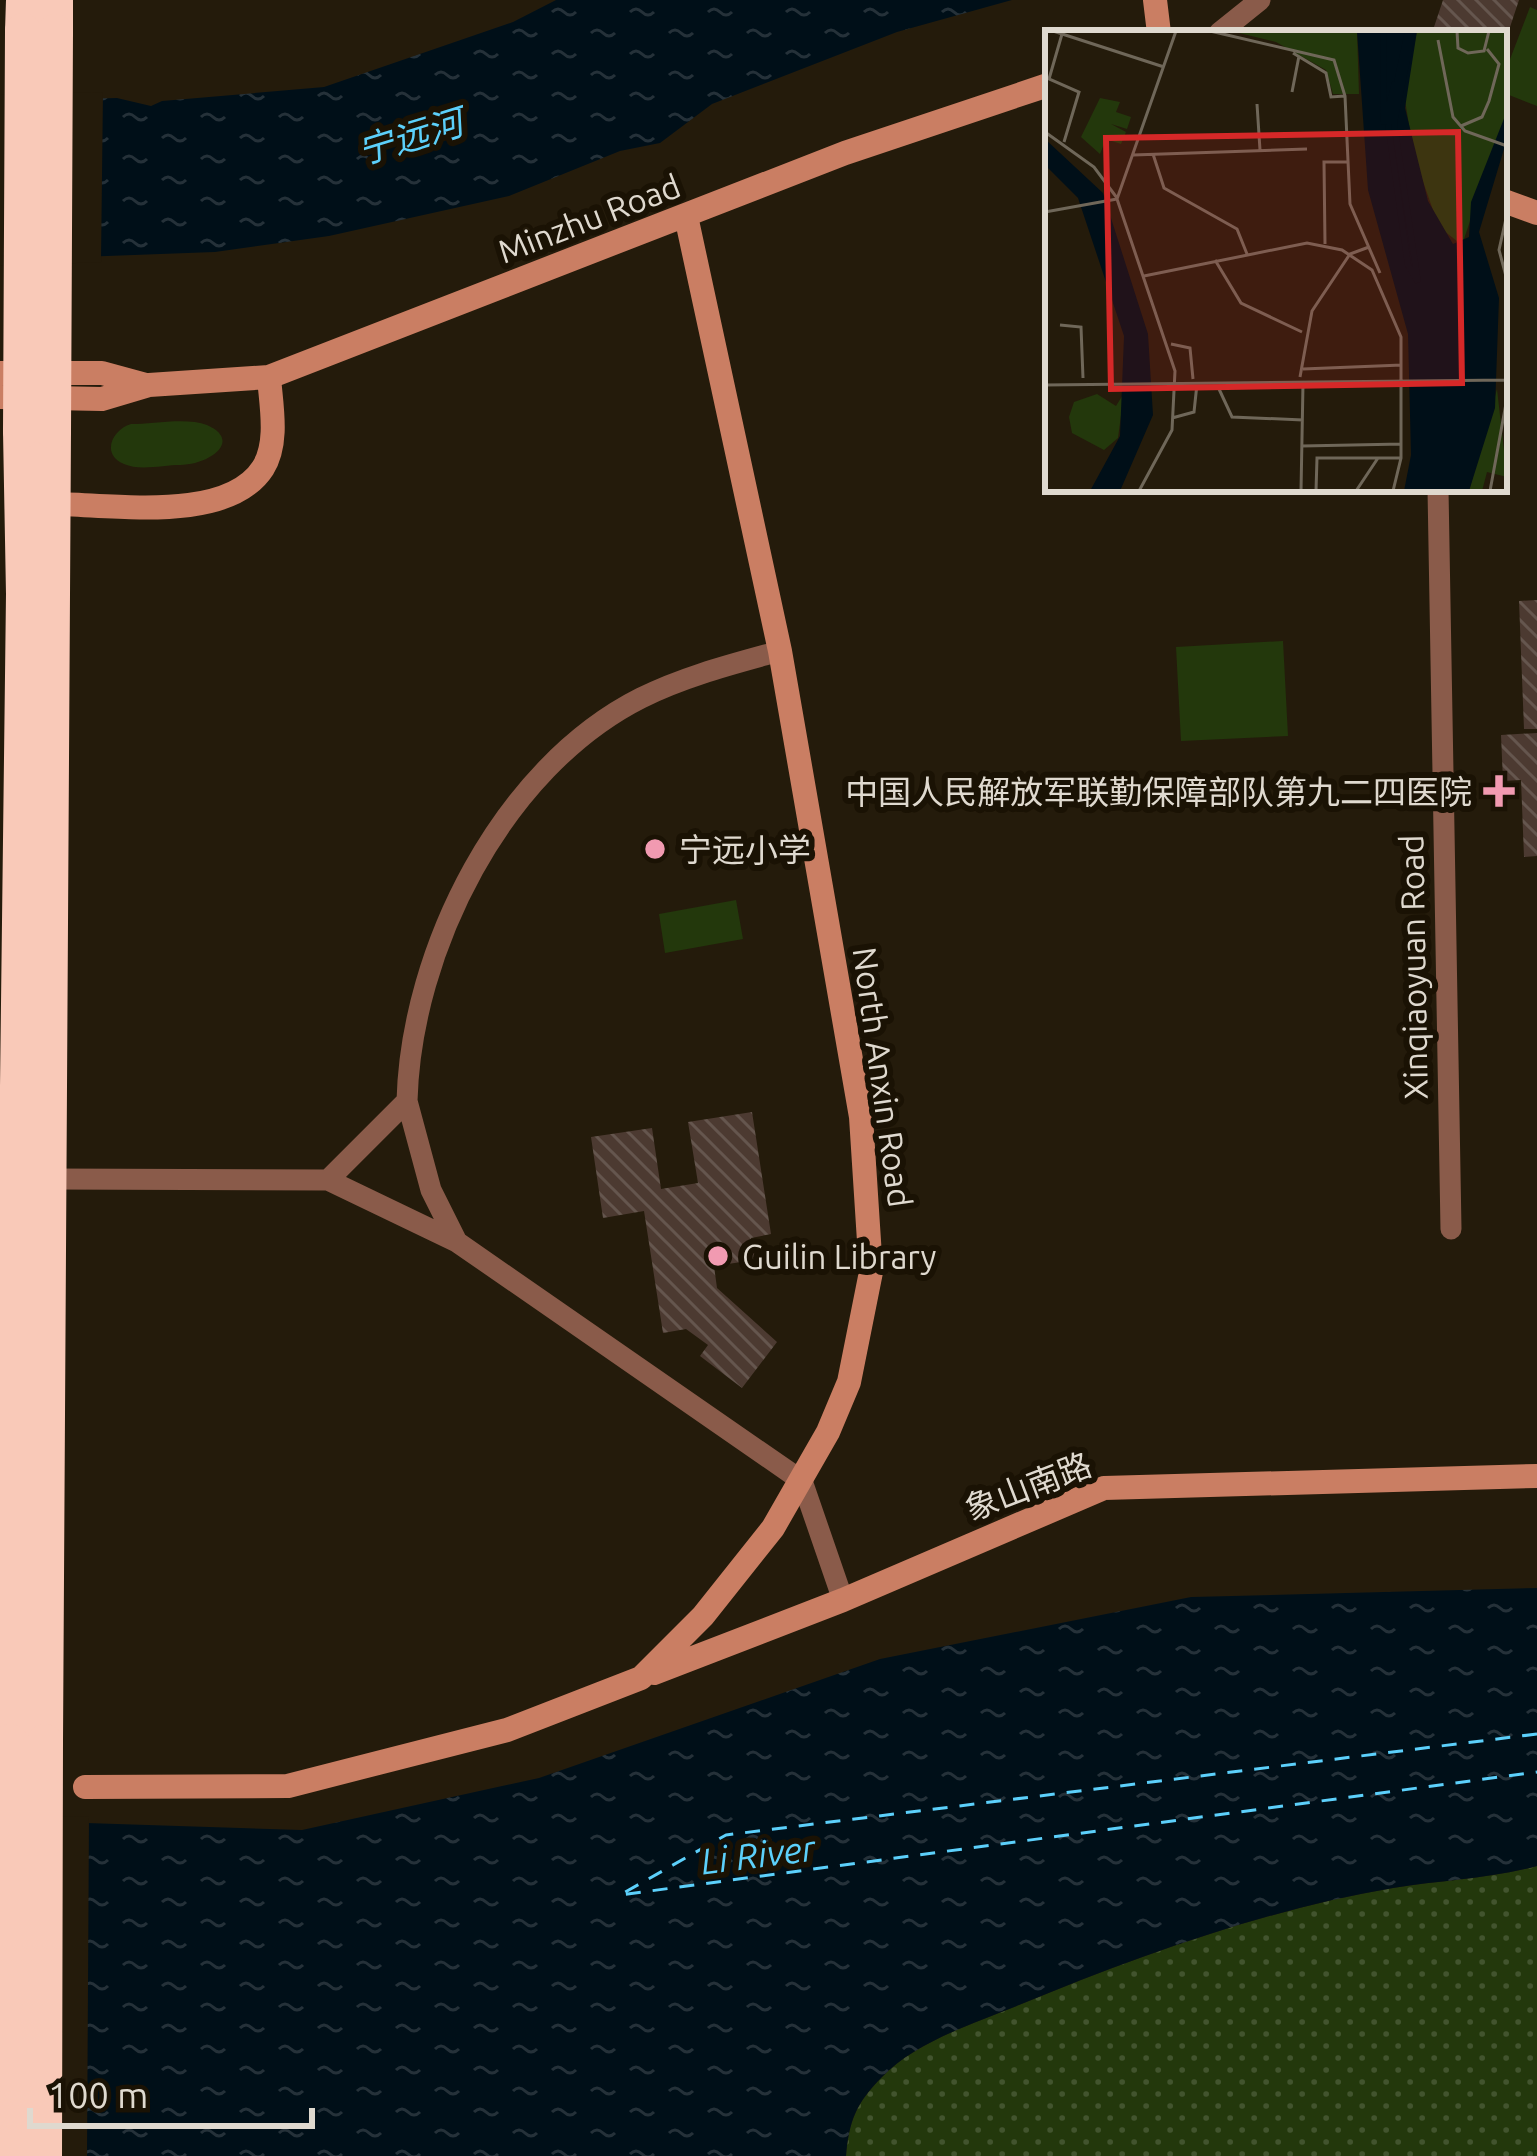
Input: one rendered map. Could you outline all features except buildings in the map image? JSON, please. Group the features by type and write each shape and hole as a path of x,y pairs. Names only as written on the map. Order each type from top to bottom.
{"highway":[{"path":"22,1179 52,504 37,431 39,16"},
{"path":"37,431 11,529 28,1742 44,2156"},
{"path":"11,2156 28,1742"}],"street":[{"path":"1223,30 1260,0"},
{"name":"Minzhu Road","path":"149,385 269,376 845,153 1045,86"},
{"path":"1507,189 1537,200"},
{"path":"1507,202 1537,213"},
{"name":"North Anxin Road","path":"86,1787 288,1786 507,1730 641,1678 703,1616 773,1528 849,1382 864,1328 872,1218 861,1117 780,651 686,216"},
{"path":"0,373 102,373 149,385"},
{"path":"52,504 214,505 243,490 265,466 273,436 269,376"},
{"path":"0,397 102,398 149,385"},
{"name":"Xinqiaoyuan Road","path":"1438,492 1451,1228"},
{"path":"457,1242 431,1190 407,1101 408,1053 447,924 475,864 515,806 583,737 638,700 697,674 780,651"},
{"path":"328,1180 407,1101"},
{"path":"22,1179 328,1180 457,1242 802,1480 843,1600"},
{"name":"象山南路","path":"641,1678 843,1600 1104,1488 1537,1476"},
{"path":"0,1786 86,1787"}],"green space":[{"path":"1530,7 1537,10 1537,106 1507,94 1507,67"},
{"path":"199,423 217,431 222,445 211,457 191,464 130,466 117,460 111,448 115,436 131,424"},
{"path":"1283,641 1288,736 1181,741 1176,647"},
{"path":"736,900 743,939 665,953 659,914"},
{"path":"1537,1866 1537,2156 846,2156 855,2113 873,2086 911,2054 965,2026 1110,1969 1250,1922 1345,1897"}],"water":[{"name":"宁远河","path":"556,0 1012,0 897,32 712,104 660,143 620,151 509,196 329,236 215,252 0,260 0,101 117,98 151,106 162,101 324,87 513,22"},
{"name":"Li River","path":"1537,1588 1537,1866 1345,1897 1250,1922 1110,1969 965,2026 911,2054 873,2086 855,2113 846,2156 0,2156 25,1821 302,1830 539,1778 880,1659 1191,1597"}],"pier":[{"path":"103,92 101,262 0,266 0,95"},
{"path":"25,1815 89,1817 87,2156 0,2156"}],"ferry route":[{"path":"1537,1734 726,1835 620,1895 1537,1772"}],"place":[{"name":"中国人民解放军联勤保障部队第九二四医院","path":"1499,791"},
{"name":"宁远小学","path":"655,849"},
{"name":"Guilin Library","path":"718,1256"}]}
